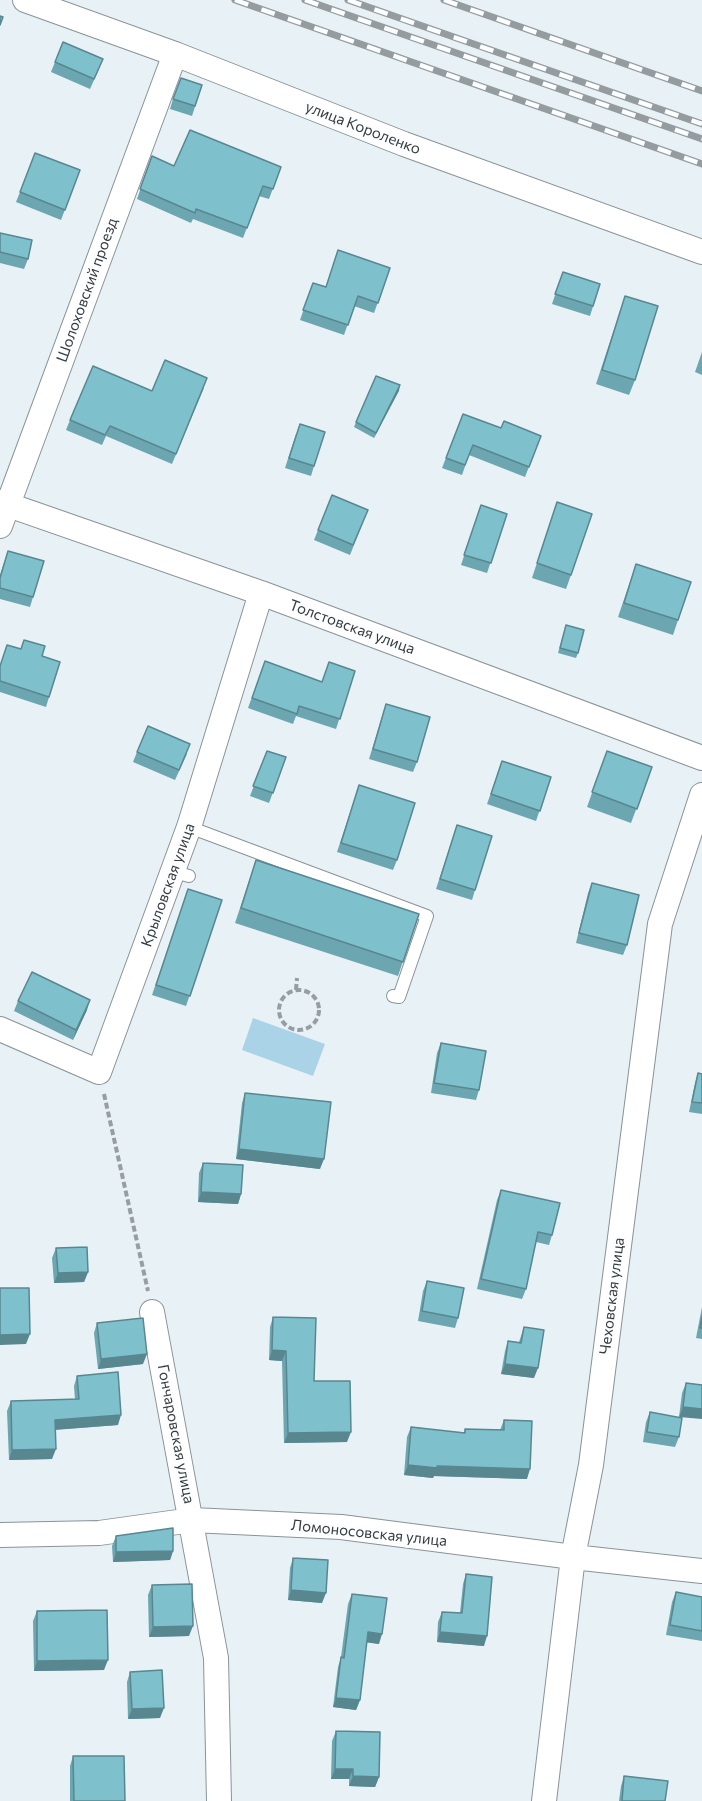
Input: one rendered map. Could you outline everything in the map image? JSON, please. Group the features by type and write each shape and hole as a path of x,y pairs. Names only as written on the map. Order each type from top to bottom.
{"street":[{"name":"улица Короленко","path":"25,0 175,54 404,144 702,252"},
{"name":"Шолоховский проезд","path":"2,511 175,54"},
{"name":"Толстовская улица","path":"2,511 261,593 702,758"},
{"name":"Крыловская улица","path":"99,1072 182,874 189,828 261,593"},
{"name":"Чеховская улица","path":"544,1801 573,1557 591,1465 660,924 702,795"},
{"path":"0,1029 99,1072"},
{"name":"Гончаровская улица","path":"152,1312 216,1658 219,1801"},
{"name":"Ломоносовская улица","path":"0,1535 99,1533 192,1520 341,1527 702,1571"}],"lane":[{"path":"189,828 427,916 399,997 393,996"}],"path":[{"path":"296,990 297,978"},
{"path":"296,990 310,993 316,999 319,1012 317,1019 309,1028 295,1030 287,1028 282,1021 279,1007 286,995 296,990"},
{"path":"99,1072 152,1312"}],"shaded area":[{"path":"253,1018 325,1044 313,1076 242,1050"}],"building":[{"path":"63,42 103,59 94,79 55,62"},
{"path":"181,78 202,85 195,106 173,99"},
{"path":"190,130 281,167 273,189 263,186 247,228 196,209 195,213 140,189 152,156 174,166"},
{"path":"35,153 80,170 65,210 20,192"},
{"path":"0,233 32,240 28,259 0,252"},
{"path":"338,250 390,268 378,303 358,296 348,325 303,310 313,283 326,287"},
{"path":"563,272 600,284 593,306 555,294"},
{"path":"625,296 658,306 635,380 602,370"},
{"path":"165,360 207,378 176,454 110,426 105,435 70,420 93,366 152,391"},
{"path":"376,376 400,385 376,433 356,422"},
{"path":"463,414 501,428 504,421 541,436 529,467 473,445 465,465 446,458"},
{"path":"300,424 325,432 314,466 289,458"},
{"path":"332,495 368,510 353,545 318,530"},
{"path":"557,502 592,514 571,575 537,563"},
{"path":"481,505 507,514 491,563 464,555"},
{"path":"8,551 44,561 33,597 0,588 0,578"},
{"path":"636,564 691,582 678,620 624,603"},
{"path":"566,625 584,630 578,653 560,648"},
{"path":"24,640 45,646 42,656 60,662 49,697 0,681 0,666 7,645 21,649"},
{"path":"265,661 322,682 329,662 355,671 340,719 299,706 297,714 252,698"},
{"path":"386,704 430,717 417,762 373,749"},
{"path":"148,726 190,744 179,770 137,752"},
{"path":"267,751 286,757 273,793 253,786"},
{"path":"607,751 652,767 637,809 592,792"},
{"path":"502,761 551,777 540,811 491,794"},
{"path":"359,785 415,803 397,860 341,843"},
{"path":"457,825 492,836 475,890 440,879"},
{"path":"256,860 419,914 403,962 241,908"},
{"path":"592,883 639,895 627,945 579,933"},
{"path":"188,889 222,900 190,996 156,985"},
{"path":"32,972 90,1000 76,1030 18,1001"},
{"path":"441,1043 486,1051 479,1090 434,1083"},
{"path":"698,1073 702,1074 702,1103 692,1102"},
{"path":"245,1093 331,1102 324,1159 239,1149"},
{"path":"203,1163 243,1165 241,1194 201,1192"},
{"path":"501,1190 560,1203 552,1235 538,1232 526,1289 481,1279"},
{"path":"87,1247 88,1272 58,1273 56,1248"},
{"path":"427,1281 464,1288 458,1318 422,1311"},
{"path":"0,1288 29,1288 30,1334 0,1335"},
{"path":"273,1317 316,1318 314,1381 350,1381 351,1432 288,1433 286,1351 272,1350"},
{"path":"143,1318 147,1354 101,1359 97,1323"},
{"path":"524,1327 544,1330 538,1368 505,1364 508,1341 521,1343"},
{"path":"118,1372 121,1415 55,1420 56,1449 12,1450 11,1401 79,1399 77,1376"},
{"path":"686,1383 702,1385 702,1409 683,1407"},
{"path":"650,1412 682,1418 679,1437 647,1432"},
{"path":"504,1420 532,1421 530,1469 437,1466 437,1468 408,1465 411,1427 465,1433 465,1429 504,1430"},
{"path":"173,1528 173,1551 116,1552 116,1536"},
{"path":"293,1558 328,1560 326,1593 291,1590"},
{"path":"466,1574 492,1577 487,1636 440,1632 442,1612 462,1613"},
{"path":"192,1584 193,1626 153,1627 152,1585"},
{"path":"676,1592 702,1597 702,1631 670,1625"},
{"path":"352,1594 387,1598 382,1634 368,1632 360,1700 336,1698 341,1657 344,1658"},
{"path":"107,1610 108,1660 37,1661 37,1611"},
{"path":"162,1670 164,1708 132,1709 130,1672"},
{"path":"336,1731 380,1732 379,1777 353,1776 353,1769 335,1769"},
{"path":"73,1756 124,1756 125,1801 74,1801"},
{"path":"624,1776 668,1781 665,1801 622,1801"}],"railway":[{"path":"235,0 702,164"},
{"path":"305,0 702,139"},
{"path":"348,0 702,124"},
{"path":"444,0 702,91"}]}
